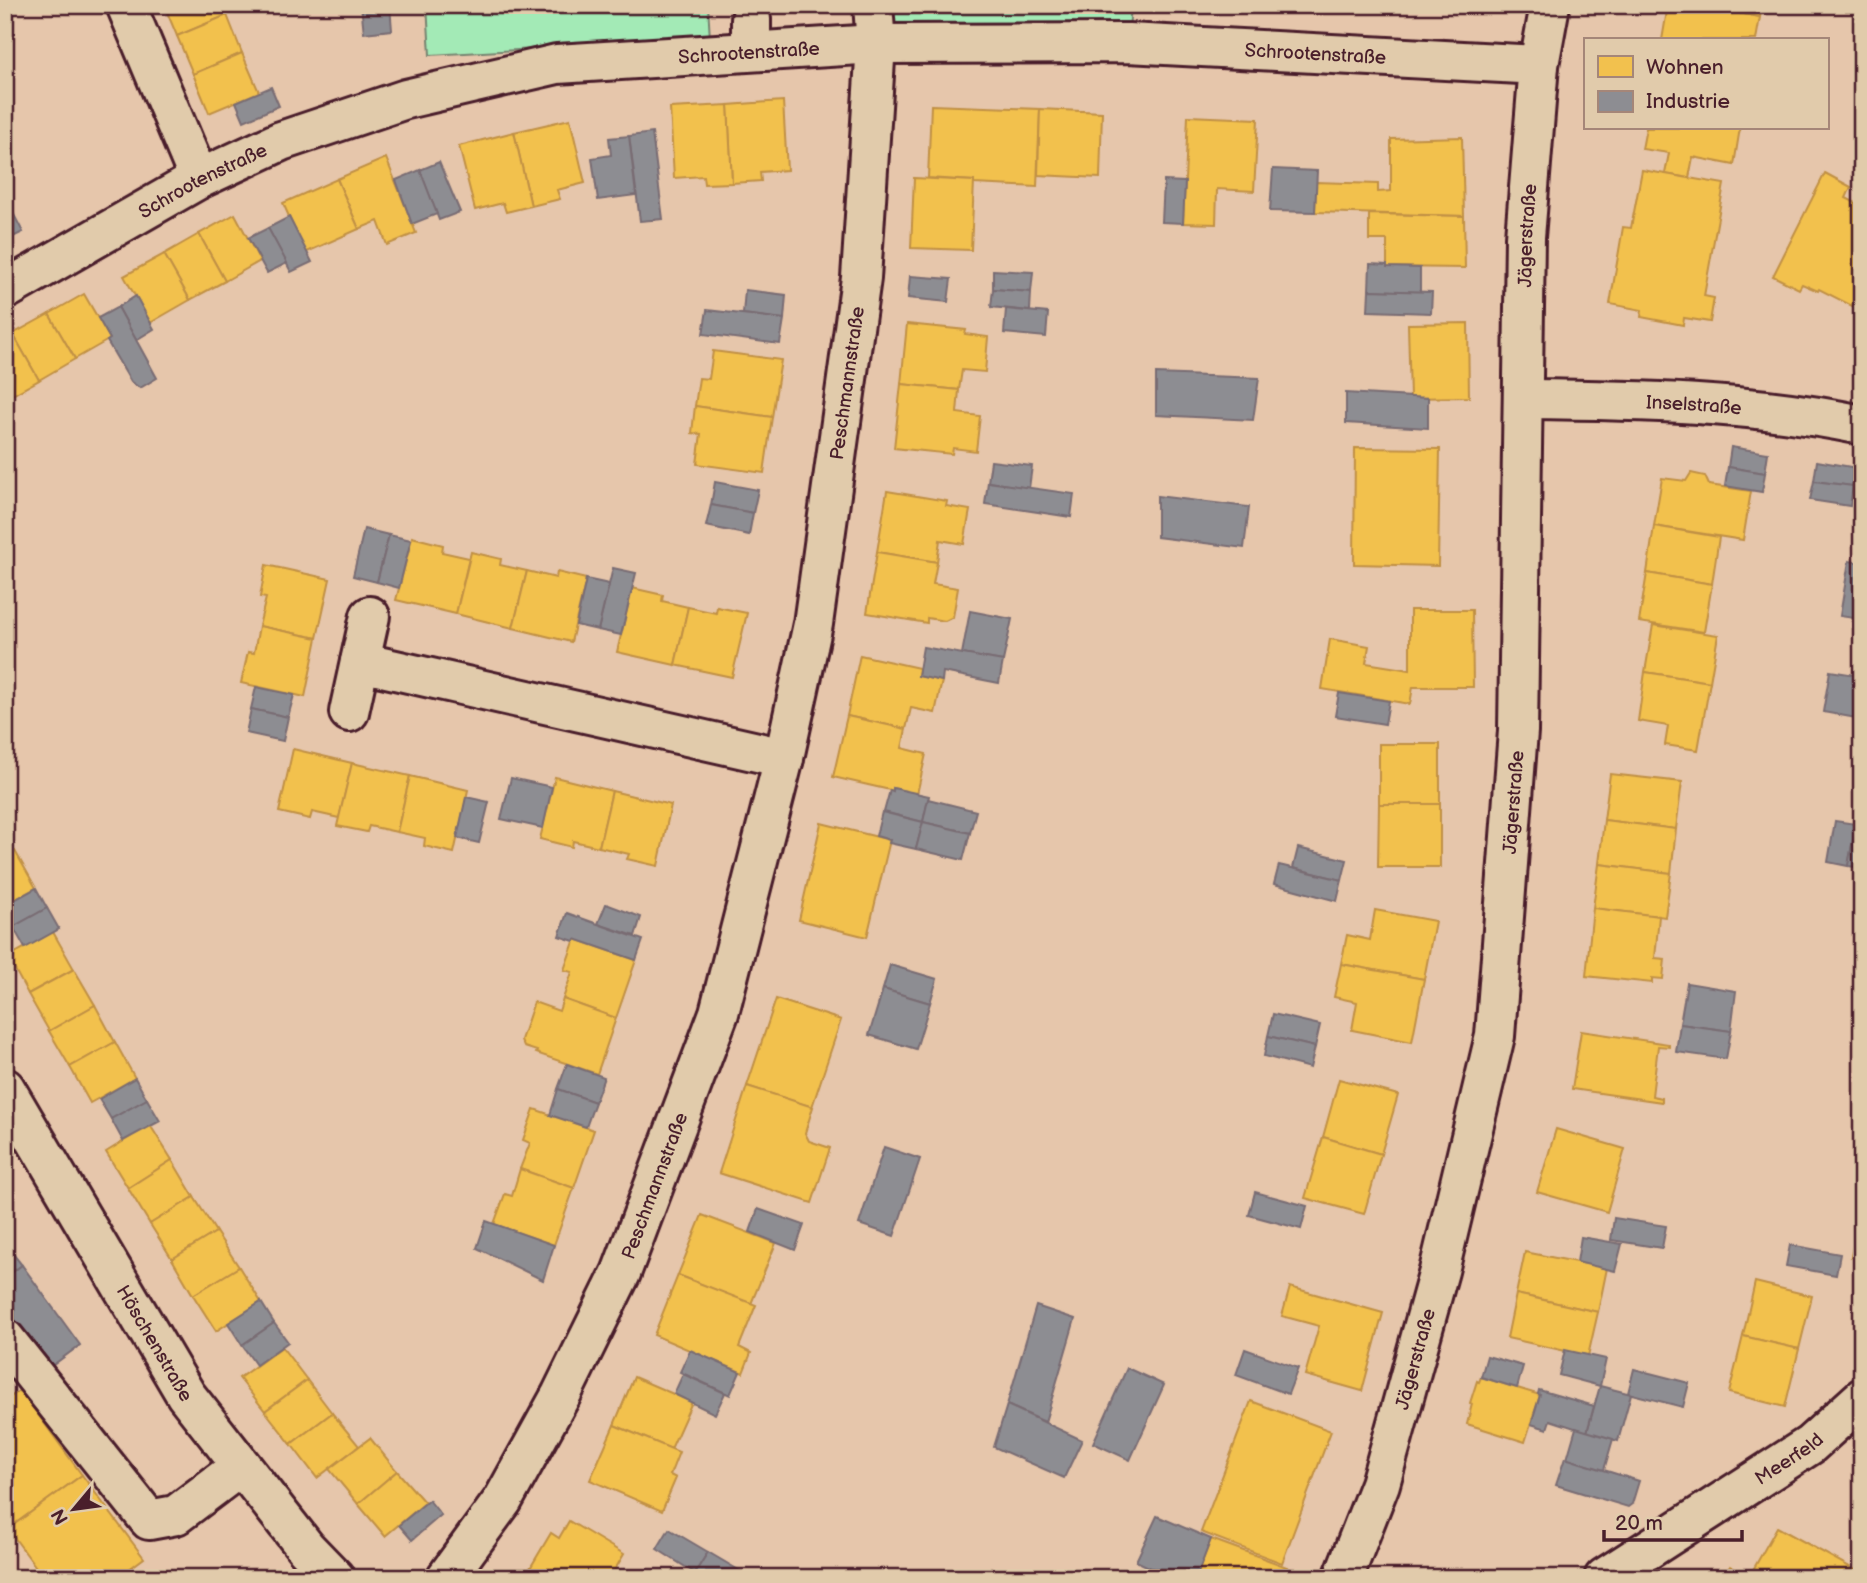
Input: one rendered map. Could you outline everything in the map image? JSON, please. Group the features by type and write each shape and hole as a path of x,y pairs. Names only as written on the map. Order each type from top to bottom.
{"street":[{"path":"126,5 199,179"},
{"name":"Peschmannstraße","path":"446,1578 503,1500 561,1395 621,1273 719,1013 784,758 813,624 861,278 876,44 873,5"},
{"name":"Jägerstraße","path":"1343,1578 1380,1484 1438,1271 1495,1036 1518,731 1525,237 1539,65 1550,5"},
{"name":"Schrootenstraße","path":"5,290 199,179 281,141 406,99 544,67 751,35 876,44 1128,43 1539,65"},
{"name":"Inselstraße","path":"1524,399 1694,404 1807,414 1862,425"},
{"path":"349,712 370,617"},
{"path":"360,662 784,758"},
{"name":"Höschenstraße","path":"10,1105 186,1395 306,1548 335,1578"},
{"path":"5,1339 149,1520 176,1515 241,1466"},
{"name":"Meerfeld","path":"1604,1578 1810,1445 1862,1398"}],"green space":[{"path":"427,5 708,5 710,39 430,55"},
{"path":"873,5 1131,5 1128,43 876,44"}],"building: Wohnen":[{"path":"164,5 222,5 227,15 177,36"},
{"path":"1668,5 1696,5 1760,17 1756,38 1662,38"},
{"path":"1696,5 1762,5 1760,17"},
{"path":"227,15 242,53 193,74 177,36"},
{"path":"242,53 259,92 209,113 193,74"},
{"path":"783,101 787,170 760,172 761,181 732,183 728,105"},
{"path":"728,105 732,183 704,184 703,176 674,178 670,108"},
{"path":"931,105 1040,109 1037,187 974,184 974,181 928,178"},
{"path":"1040,109 1102,112 1100,178 1038,175"},
{"path":"1188,116 1258,119 1254,191 1217,189 1216,224 1183,223"},
{"path":"570,119 585,183 557,190 560,199 531,206 514,132"},
{"path":"1646,130 1740,130 1734,165 1693,157 1689,178 1665,174 1669,153 1642,149"},
{"path":"514,132 531,206 506,212 503,203 475,210 459,146"},
{"path":"1462,137 1464,216 1315,212 1316,182 1378,184 1378,192 1391,191 1391,139"},
{"path":"386,158 416,233 387,245 378,221 359,229 337,179"},
{"path":"1642,170 1724,184 1704,296 1714,298 1710,322 1684,318 1683,325 1641,317 1642,310 1610,304 1623,227 1631,228"},
{"path":"1825,173 1851,187 1846,198 1862,206 1862,302 1858,309 1819,289 1818,291 1802,284 1799,289 1773,276"},
{"path":"914,178 974,181 971,250 911,248"},
{"path":"337,179 359,229 305,253 283,203"},
{"path":"235,214 260,261 225,281 199,234"},
{"path":"1369,214 1464,216 1465,268 1387,267 1387,240 1369,240"},
{"path":"199,234 225,281 190,300 164,254"},
{"path":"164,254 190,300 150,323 124,276"},
{"path":"84,294 110,339 75,359 49,314"},
{"path":"49,314 75,359 39,380 13,334"},
{"path":"1468,323 1469,397 1410,398 1408,324"},
{"path":"907,324 966,330 965,334 988,337 985,372 962,370 959,390 901,384"},
{"path":"13,334 39,380 5,399 5,339"},
{"path":"713,351 781,360 772,417 695,406 699,378 709,379"},
{"path":"901,384 959,390 957,413 980,416 976,451 953,448 952,454 894,448"},
{"path":"695,406 772,417 764,473 697,464 701,434 692,433"},
{"path":"1355,448 1440,449 1438,566 1354,564"},
{"path":"1691,473 1705,476 1709,485 1751,491 1743,540 1654,526 1662,478 1686,481"},
{"path":"887,491 947,501 946,506 970,510 964,544 940,540 937,562 877,552"},
{"path":"1654,526 1719,537 1712,584 1647,573"},
{"path":"412,537 443,545 442,552 469,558 456,614 396,600"},
{"path":"471,552 501,559 500,565 527,571 513,628 456,614"},
{"path":"877,552 937,562 933,584 958,588 953,617 945,621 927,618 927,623 867,613"},
{"path":"266,565 330,579 317,638 259,626 266,598 260,597"},
{"path":"527,571 556,578 557,572 586,579 571,642 513,628"},
{"path":"1647,573 1712,584 1704,632 1639,622"},
{"path":"632,588 663,595 662,601 688,607 675,665 617,652"},
{"path":"688,607 716,613 717,607 747,613 732,677 675,665"},
{"path":"1410,610 1472,610 1473,687 1413,687 1410,704 1322,689 1330,639 1369,646 1366,663 1410,670"},
{"path":"1653,625 1718,635 1710,682 1645,672"},
{"path":"259,626 317,638 305,697 241,683 248,652 254,653"},
{"path":"860,655 919,668 918,676 942,681 935,713 911,708 906,729 847,716"},
{"path":"1645,672 1710,682 1698,750 1665,745 1668,726 1638,721"},
{"path":"847,716 906,729 902,748 926,754 917,794 833,777"},
{"path":"1379,744 1440,744 1440,804 1379,804"},
{"path":"293,749 352,763 339,818 312,812 310,819 279,812"},
{"path":"352,763 410,776 397,832 369,826 367,832 337,826"},
{"path":"1610,774 1682,782 1676,829 1604,820"},
{"path":"410,776 468,790 454,853 424,846 425,838 397,832"},
{"path":"555,777 612,791 599,847 573,841 572,847 540,839"},
{"path":"612,791 671,805 658,866 627,859 629,854 599,847"},
{"path":"1379,804 1440,804 1440,867 1378,867"},
{"path":"1604,820 1676,829 1671,873 1599,864"},
{"path":"821,823 890,840 867,937 799,920"},
{"path":"15,851 36,888 5,905 5,856"},
{"path":"1599,864 1671,873 1665,917 1593,908"},
{"path":"1593,908 1659,916 1655,958 1665,959 1663,979 1652,978 1652,983 1586,976"},
{"path":"1375,910 1435,921 1424,979 1341,964 1347,935 1370,940"},
{"path":"53,932 74,969 28,994 8,957"},
{"path":"575,939 636,960 616,1018 563,999 572,972 564,970"},
{"path":"1341,964 1424,979 1412,1042 1352,1030 1357,1002 1334,997"},
{"path":"74,969 95,1005 49,1031 28,994"},
{"path":"563,999 616,1018 597,1074 524,1047 521,1040 534,1002 559,1011"},
{"path":"776,999 841,1020 812,1107 747,1086"},
{"path":"95,1005 115,1042 70,1067 49,1031"},
{"path":"1581,1031 1669,1044 1669,1047 1658,1046 1652,1096 1662,1098 1662,1102 1572,1089"},
{"path":"115,1042 135,1078 90,1103 70,1067"},
{"path":"1339,1079 1398,1095 1381,1154 1323,1137"},
{"path":"747,1086 813,1107 805,1133 809,1141 830,1148 812,1203 719,1173"},
{"path":"534,1109 594,1130 574,1188 520,1169 530,1143 523,1140"},
{"path":"150,1125 172,1160 128,1188 106,1152"},
{"path":"1556,1129 1625,1149 1607,1212 1537,1192"},
{"path":"1323,1137 1381,1154 1364,1214 1305,1198"},
{"path":"172,1160 194,1197 150,1224 128,1188"},
{"path":"520,1169 574,1188 554,1245 494,1224 505,1194 512,1196"},
{"path":"194,1197 216,1232 172,1259 150,1224"},
{"path":"1862,1198 1862,1259 1851,1257"},
{"path":"702,1215 776,1243 751,1304 678,1275"},
{"path":"216,1232 239,1267 193,1295 172,1259"},
{"path":"1525,1252 1607,1268 1598,1312 1516,1294"},
{"path":"239,1267 261,1302 216,1331 193,1295"},
{"path":"678,1275 756,1305 739,1347 751,1353 743,1373 654,1335"},
{"path":"1755,1282 1812,1296 1799,1349 1743,1336"},
{"path":"1290,1287 1383,1313 1362,1391 1305,1375 1319,1326 1282,1316"},
{"path":"1516,1294 1598,1312 1588,1356 1507,1338"},
{"path":"1743,1336 1799,1349 1785,1407 1729,1393"},
{"path":"282,1347 307,1380 265,1411 239,1378"},
{"path":"634,1377 692,1402 671,1449 614,1425"},
{"path":"1481,1377 1540,1395 1525,1442 1467,1424 1472,1404 1470,1403 1477,1381 1479,1382"},
{"path":"307,1380 332,1413 291,1444 265,1411"},
{"path":"20,1390 82,1475 8,1529 5,1525 5,1401"},
{"path":"1251,1401 1331,1431 1282,1563 1201,1532"},
{"path":"332,1413 359,1446 317,1478 291,1444"},
{"path":"614,1425 679,1452 670,1475 676,1478 662,1511 590,1480"},
{"path":"370,1438 397,1471 358,1504 329,1469"},
{"path":"397,1471 425,1503 385,1536 358,1504"},
{"path":"82,1475 144,1558 117,1578 44,1578 8,1529"},
{"path":"569,1521 624,1554 610,1578 542,1578 529,1570 551,1533 559,1538"},
{"path":"1777,1527 1859,1572 1855,1578 1749,1577"},
{"path":"1211,1539 1287,1567 1283,1578 1196,1578"},
{"path":"1730,1566 1749,1577 1750,1578 1723,1578"}],"building: Industrie":[{"path":"361,5 390,5 392,30 364,33"},
{"path":"271,87 279,106 244,121 236,102"},
{"path":"652,133 663,219 640,221 629,136"},
{"path":"629,136 636,195 598,200 592,158 611,155 609,138"},
{"path":"439,162 460,212 439,220 420,170"},
{"path":"1273,169 1317,171 1315,212 1270,211"},
{"path":"420,170 437,214 412,224 396,180"},
{"path":"1164,181 1185,182 1183,223 1162,222"},
{"path":"13,213 23,232 5,241 5,218"},
{"path":"289,217 312,262 291,272 268,228"},
{"path":"268,228 287,263 267,273 248,238"},
{"path":"1370,264 1420,268 1420,292 1369,290"},
{"path":"993,270 1033,272 1031,292 993,289"},
{"path":"910,276 951,279 948,302 908,298"},
{"path":"993,289 1031,292 1030,311 991,307"},
{"path":"745,290 786,295 784,319 743,314"},
{"path":"1369,290 1432,292 1431,313 1368,311"},
{"path":"136,296 154,329 136,340 118,307"},
{"path":"118,307 157,378 140,388 131,382 107,341 110,339 98,318"},
{"path":"1006,309 1048,313 1046,337 1004,333"},
{"path":"707,310 784,319 780,344 703,334"},
{"path":"1156,374 1259,378 1253,420 1156,415"},
{"path":"1346,393 1428,398 1428,428 1346,423"},
{"path":"1731,447 1768,453 1765,473 1728,467"},
{"path":"991,461 1032,466 1029,488 988,482"},
{"path":"1817,461 1857,468 1853,486 1814,481"},
{"path":"1728,467 1765,473 1762,492 1725,486"},
{"path":"1814,481 1853,486 1850,506 1810,500"},
{"path":"715,482 758,490 753,513 711,505"},
{"path":"988,482 1074,494 1071,517 985,504"},
{"path":"1157,496 1249,507 1244,548 1157,537"},
{"path":"711,505 753,513 749,535 706,526"},
{"path":"364,529 389,535 377,582 353,576"},
{"path":"389,535 411,540 399,588 377,582"},
{"path":"1849,561 1862,563 1861,619 1840,616"},
{"path":"613,568 636,573 621,635 598,630"},
{"path":"586,579 609,584 598,630 576,625"},
{"path":"970,611 1012,619 1003,661 962,654"},
{"path":"923,647 1003,661 999,683 943,672 942,681 918,676"},
{"path":"1830,671 1862,676 1862,719 1823,712"},
{"path":"256,687 294,695 288,717 251,709"},
{"path":"1339,693 1389,701 1385,724 1335,716"},
{"path":"251,709 288,717 283,741 246,733"},
{"path":"511,778 552,787 543,828 501,819"},
{"path":"893,788 929,796 923,822 884,812 890,790 893,791"},
{"path":"466,797 489,802 479,843 457,838"},
{"path":"928,799 976,811 970,833 923,822"},
{"path":"882,812 923,822 916,849 889,843 890,840 876,836"},
{"path":"1835,821 1856,824 1848,866 1828,862"},
{"path":"923,822 970,833 963,860 916,849"},
{"path":"1856,824 1862,825 1862,868 1848,866"},
{"path":"1298,848 1347,860 1342,880 1293,868"},
{"path":"1279,865 1342,880 1337,901 1274,884"},
{"path":"36,888 47,908 13,927 5,912 5,905"},
{"path":"606,904 641,917 635,936 598,924"},
{"path":"47,908 59,929 25,948 13,927"},
{"path":"567,913 643,940 636,960 559,936"},
{"path":"890,965 937,979 930,1003 883,989"},
{"path":"1687,983 1736,991 1731,1031 1680,1024"},
{"path":"883,989 930,1003 916,1049 869,1035"},
{"path":"1273,1014 1320,1025 1315,1047 1268,1036"},
{"path":"1680,1024 1731,1031 1726,1059 1676,1052"},
{"path":"1268,1036 1315,1047 1310,1068 1264,1056"},
{"path":"567,1064 604,1077 595,1102 558,1089"},
{"path":"135,1078 147,1099 111,1119 99,1099"},
{"path":"558,1089 595,1102 586,1127 550,1115"},
{"path":"147,1099 160,1121 123,1141 111,1119"},
{"path":"884,1147 920,1159 894,1236 859,1224"},
{"path":"1255,1192 1307,1206 1301,1229 1249,1215"},
{"path":"758,1209 804,1225 795,1250 750,1232"},
{"path":"1614,1218 1666,1226 1662,1248 1611,1240"},
{"path":"486,1221 554,1245 543,1280 477,1248"},
{"path":"1581,1237 1622,1244 1615,1271 1577,1262"},
{"path":"5,1244 22,1265 5,1278"},
{"path":"1790,1245 1840,1254 1836,1275 1786,1266"},
{"path":"22,1265 80,1345 49,1368 5,1308 5,1278"},
{"path":"261,1302 274,1323 242,1345 228,1323"},
{"path":"1036,1306 1075,1319 1045,1422 1007,1405"},
{"path":"274,1323 288,1342 256,1365 242,1345"},
{"path":"1245,1349 1298,1368 1288,1394 1236,1375"},
{"path":"690,1350 740,1372 730,1395 680,1372"},
{"path":"1565,1350 1606,1359 1600,1386 1559,1375"},
{"path":"1487,1356 1523,1366 1517,1388 1481,1377"},
{"path":"1127,1368 1164,1385 1130,1460 1093,1443"},
{"path":"1634,1369 1689,1383 1683,1407 1628,1393"},
{"path":"683,1374 725,1393 715,1414 674,1394"},
{"path":"1600,1386 1631,1394 1618,1441 1587,1432"},
{"path":"1539,1390 1594,1406 1587,1432 1550,1420 1547,1429 1531,1424 1540,1395"},
{"path":"1007,1405 1082,1440 1064,1478 994,1447"},
{"path":"1576,1428 1613,1439 1604,1470 1567,1459"},
{"path":"1565,1458 1639,1481 1632,1504 1628,1507 1556,1485"},
{"path":"429,1500 441,1515 412,1540 399,1525"},
{"path":"1157,1516 1211,1539 1196,1578 1172,1578 1136,1561"},
{"path":"669,1529 708,1552 695,1573 657,1549"},
{"path":"708,1552 752,1578 704,1578 695,1573"}]}
